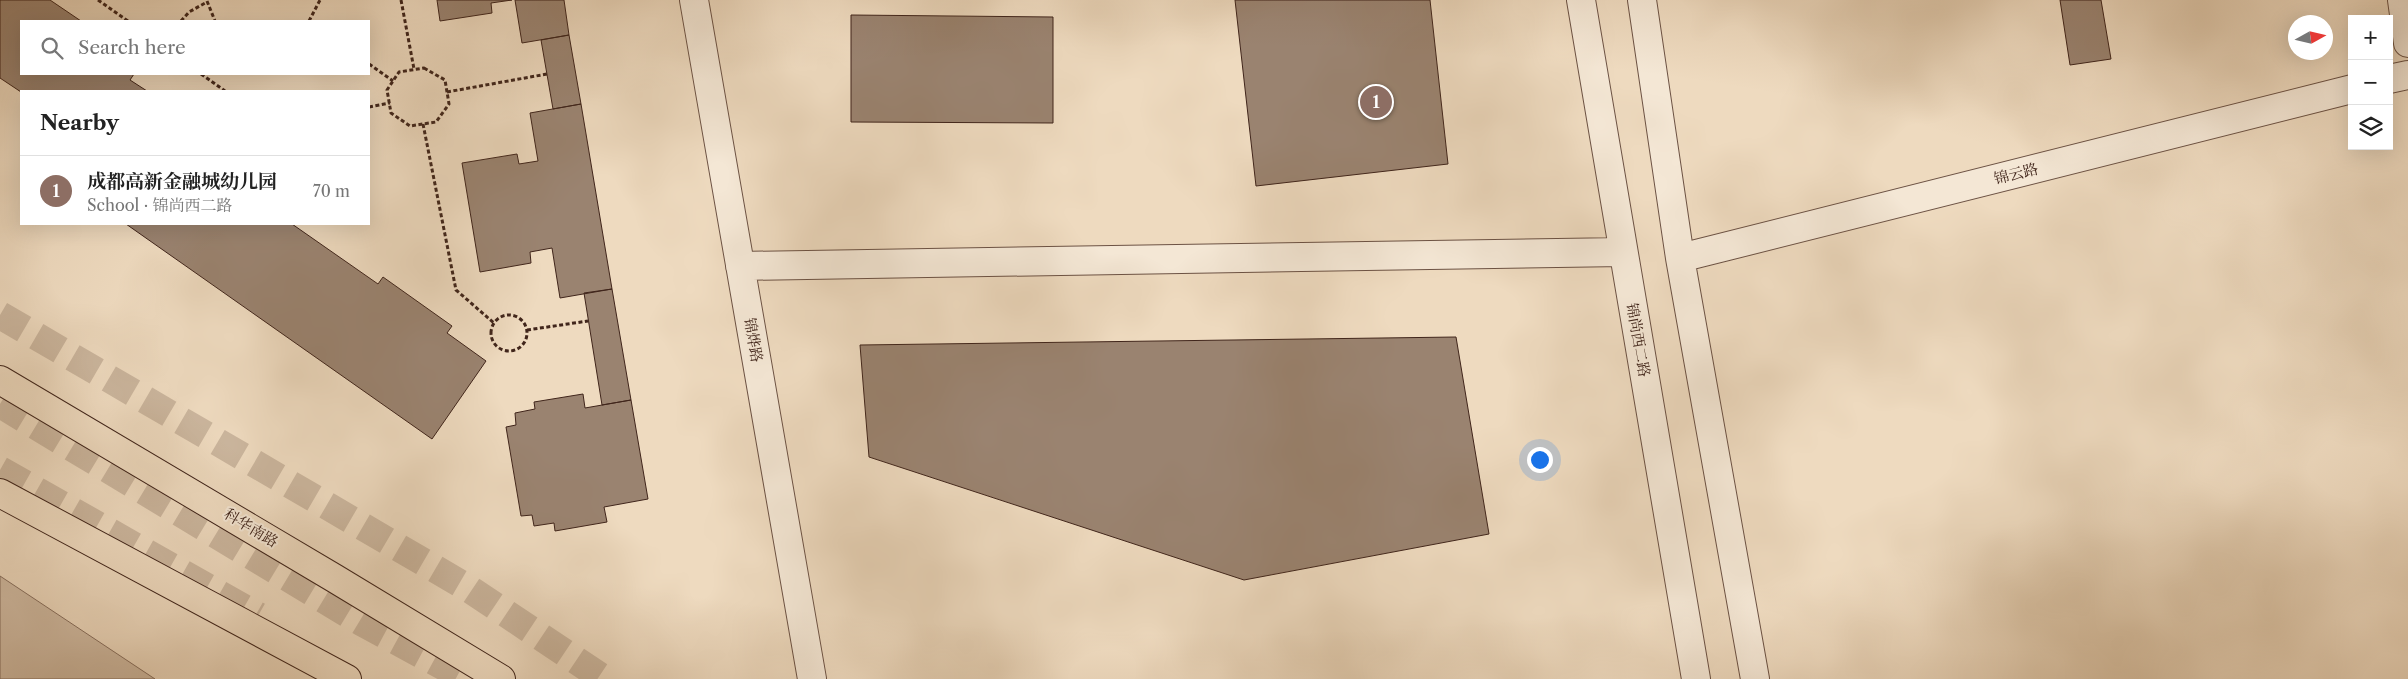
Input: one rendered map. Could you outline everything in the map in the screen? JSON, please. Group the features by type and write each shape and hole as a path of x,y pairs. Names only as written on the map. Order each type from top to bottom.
{"main road":[{"name":"科华南路","path":"0,380 317,567 500,679"},
{"path":"0,493 347,679"}],"street":[{"name":"锦烨路","path":"694,0 812,679"},
{"name":"锦尚西二路","path":"1581,0 1696,679"},
{"path":"1642,0 1680,258 1755,679"},
{"path":"2402,0 2408,43"},
{"path":"2393,78 2408,74"},
{"name":"锦云路","path":"1680,258 2348,90"},
{"path":"740,266 1623,252"}],"path":[{"path":"98,0 127,20"},
{"path":"310,20 320,0"},
{"path":"401,0 414,69"},
{"path":"182,20 189,12 207,1 215,20"},
{"path":"370,65 393,81"},
{"path":"424,68 445,80 449,104 436,122 410,126 391,113 387,90 399,72 414,69 424,68"},
{"path":"447,92 547,74"},
{"path":"202,75 224,90"},
{"path":"370,107 390,103"},
{"path":"423,124 456,290 494,323"},
{"path":"504,316 516,316 522,320 527,330 526,342 517,350 506,351 500,349 491,335 494,323 504,316"},
{"path":"527,330 588,321"}],"shaded area":[{"path":"0,576 155,679 0,679"}],"building":[{"path":"0,0 50,0 80,20 20,20 20,75 133,75 130,80 145,90 20,91 0,78"},
{"path":"437,0 512,0 491,3 492,13 440,21"},
{"path":"515,0 564,0 569,35 522,43"},
{"path":"1235,0 1430,0 1448,164 1256,186"},
{"path":"2060,0 2101,0 2111,59 2070,65"},
{"path":"851,15 1053,17 1053,123 851,122"},
{"path":"569,35 581,104 553,109 541,40"},
{"path":"581,104 612,289 560,298 552,248 530,252 531,263 480,272 462,163 517,154 519,164 538,161 530,113"},
{"path":"127,225 293,225 378,284 383,277 452,326 447,333 486,361 432,439"},
{"path":"612,289 631,400 602,405 584,293"},
{"path":"1456,337 1489,534 1244,580 869,457 860,345"},
{"path":"583,394 585,408 631,400 648,499 604,507 607,522 555,531 554,523 534,526 532,515 521,516 506,427 516,425 515,413 535,409 534,402"}],"tunnel":[{"path":"0,315 468,588 604,679"},
{"path":"0,404 363,623 467,679"},
{"path":"0,470 258,616"}],"place":[{"name":"成都高新金融城幼儿园","path":"1376,102"}]}
